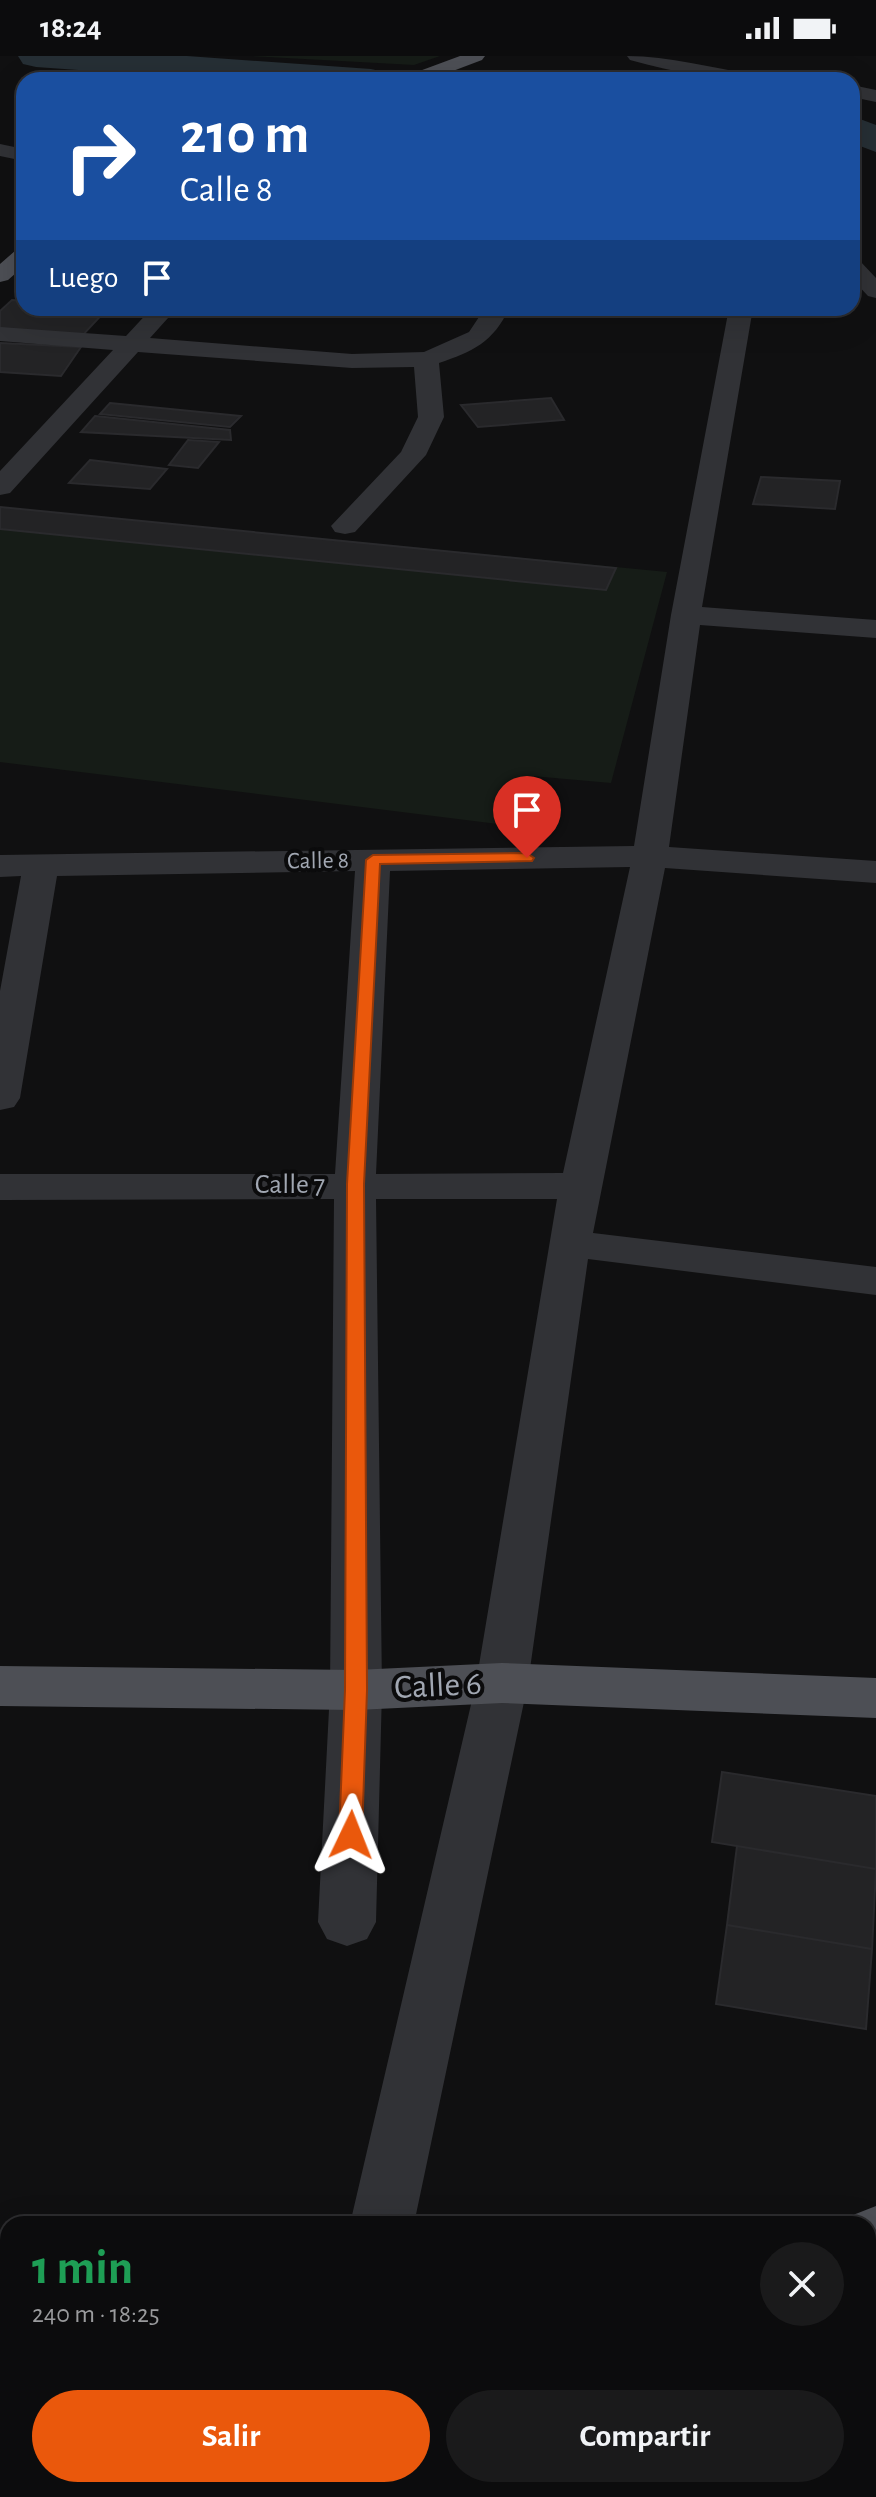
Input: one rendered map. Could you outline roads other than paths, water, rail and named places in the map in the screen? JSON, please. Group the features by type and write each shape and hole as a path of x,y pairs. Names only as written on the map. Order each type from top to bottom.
{"main road":[{"path":"433,72 476,56"},
{"path":"0,275 16,262"},
{"name":"Calle 6","path":"0,1686 356,1690 502,1683 876,1698"}],"street":[{"path":"636,56 700,72"},
{"path":"0,487 158,316"},
{"path":"0,334 352,361 426,359 468,345 487,331 494,316"},
{"path":"384,2216 502,1683 569,1243 650,856 686,615 740,316"},
{"path":"345,526 413,455 431,417 426,359"},
{"path":"686,615 876,629"},
{"name":"Calle 8","path":"0,866 650,856 876,872"},
{"path":"347,1922 356,1690 355,1184 373,860"},
{"path":"0,1098 41,866"},
{"name":"Calle 7","path":"0,1187 580,1186"},
{"path":"569,1243 876,1281"}],"waterway":[{"path":"36,56 259,72"},
{"path":"860,132 876,140"}]}
